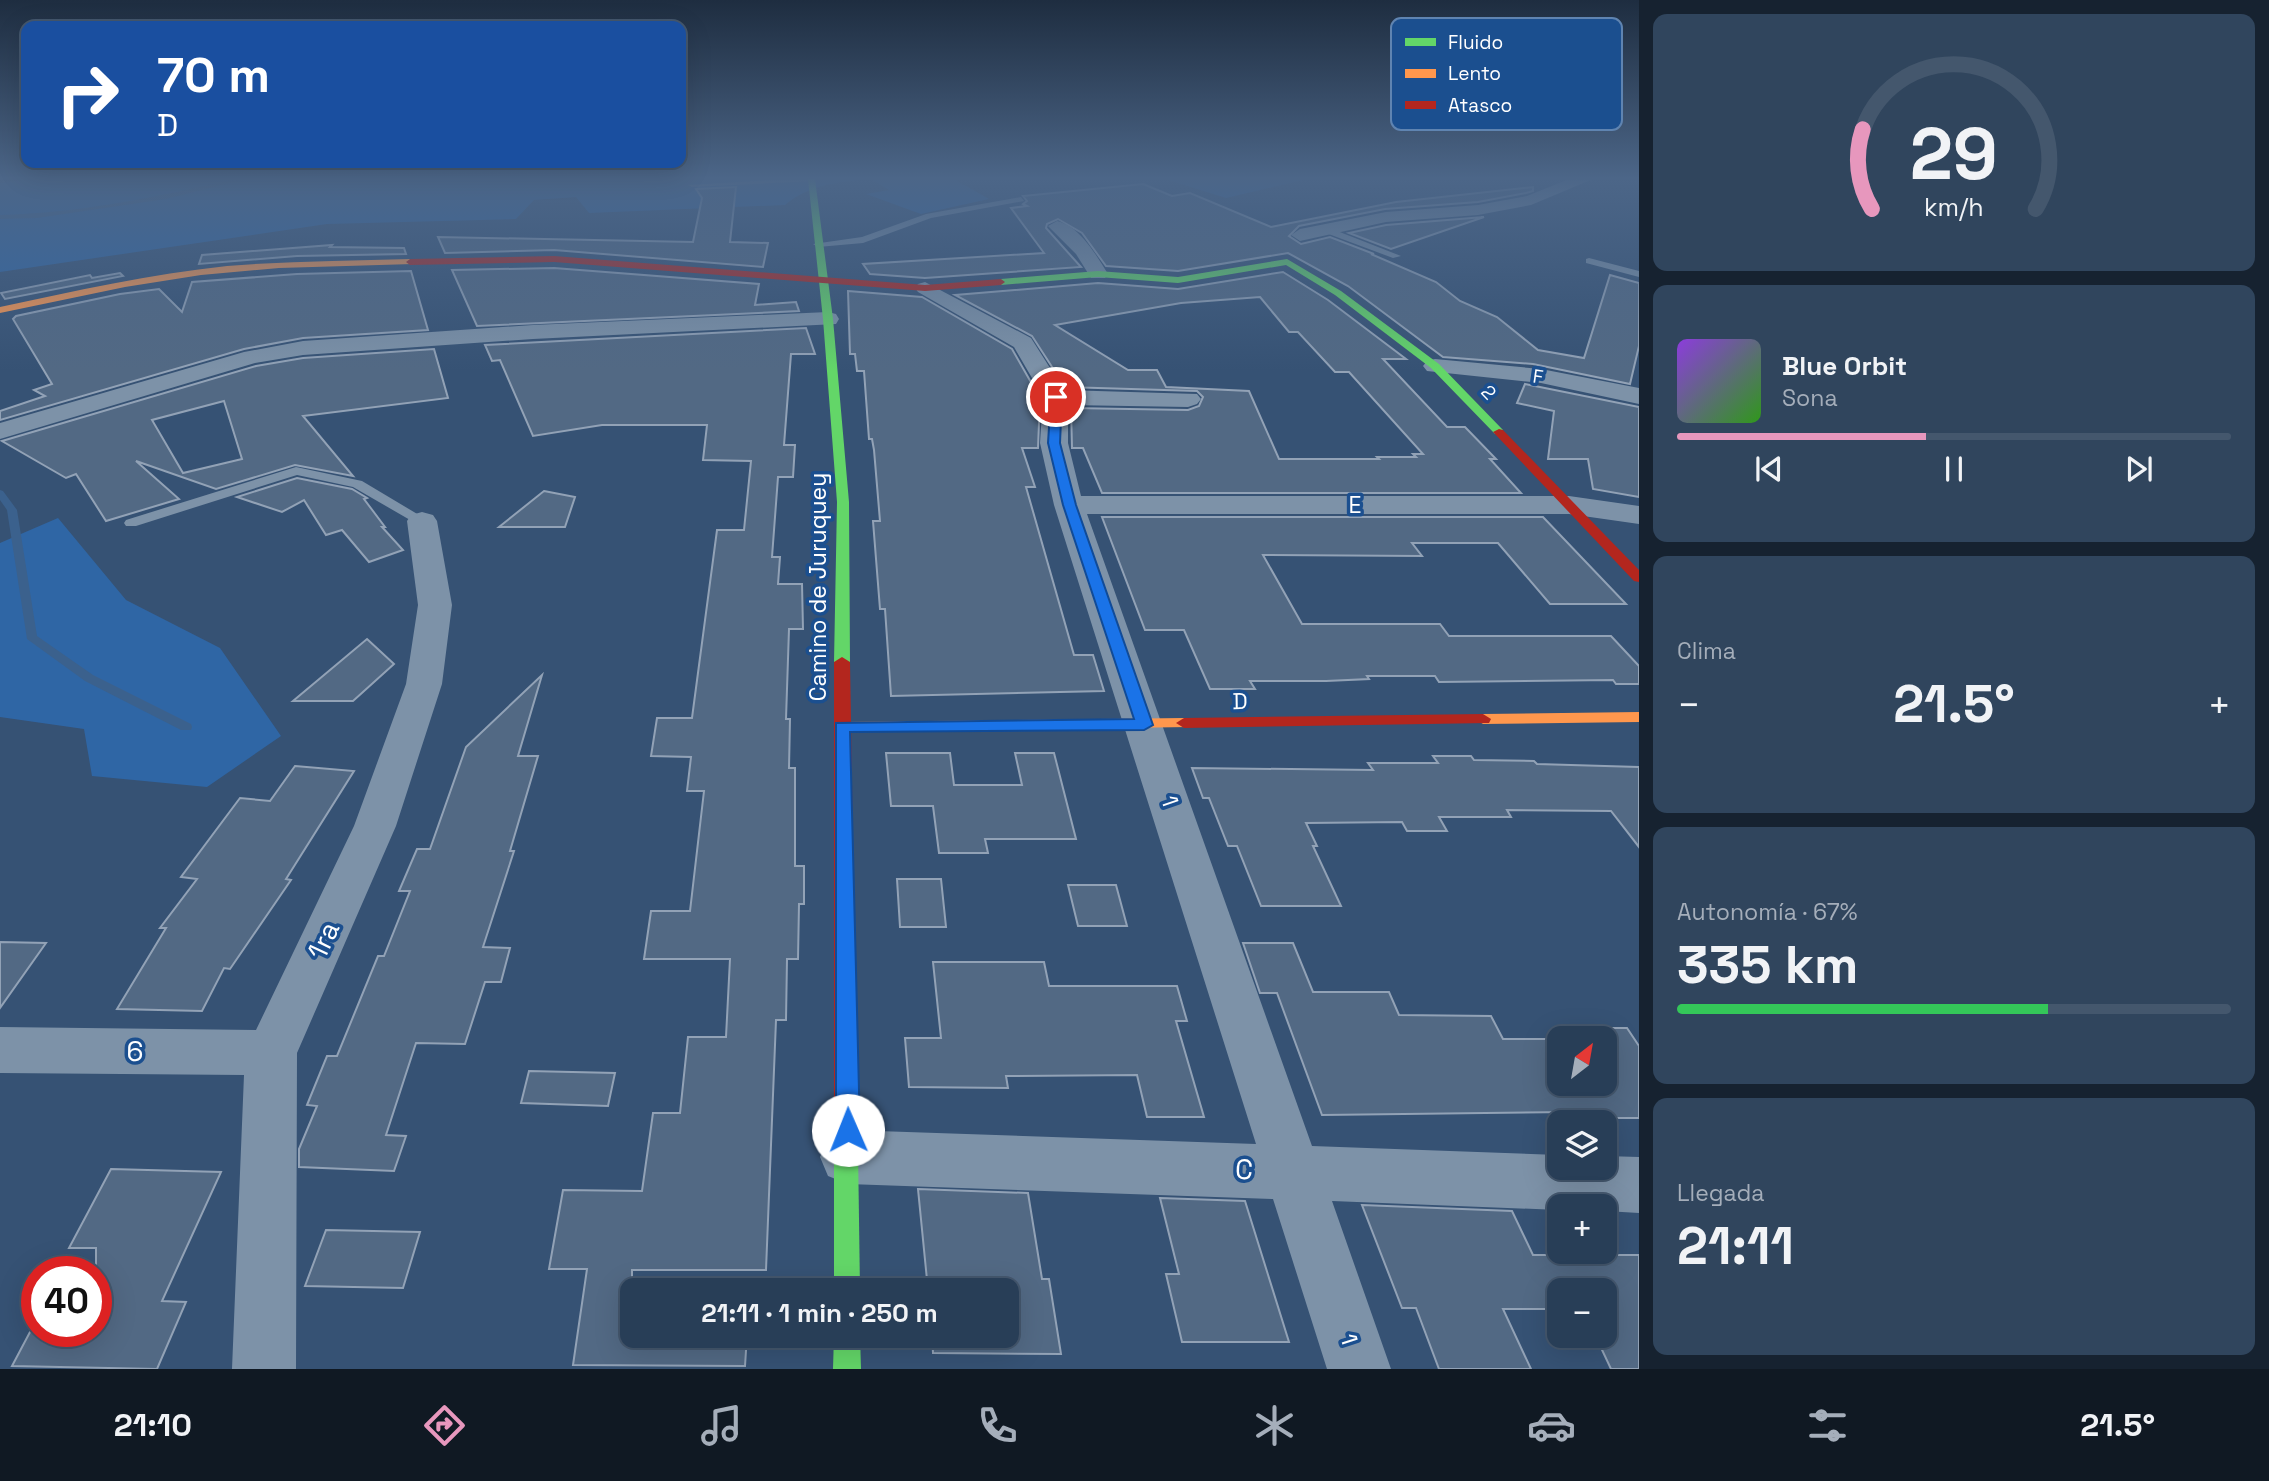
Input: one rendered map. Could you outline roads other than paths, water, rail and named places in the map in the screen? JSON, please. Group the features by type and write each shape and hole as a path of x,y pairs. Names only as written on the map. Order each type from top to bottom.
{"street":[{"path":"0,310 120,285 203,272 297,265 554,259 925,288 1098,274 1084,251 1075,243"},
{"name":"Camino de Juruquey","path":"818,244 828,318 843,502 842,727 847,1278"},
{"name":"2","path":"1098,274 1178,280 1287,262 1338,293 1435,366 1639,578"},
{"path":"925,288 1023,343 1056,397 1188,399"},
{"path":"0,431 253,357 303,348 533,332 828,318"},
{"name":"F","path":"1435,366 1541,376 1639,396"},
{"name":"1","path":"1056,397 1054,443 1069,505 1359,1369"},
{"name":"E","path":"1069,505 1569,505 1639,515"},
{"name":"1ra","path":"264,1369 271,1053 375,826 424,684 435,605 422,521"},
{"name":"D","path":"842,727 1639,717"},
{"name":"6","path":"0,1050 271,1053"},
{"name":"C","path":"848,1157 1639,1185"},
{"path":"847,1348 847,1369"}],"lane":[{"path":"818,244 831,243"},
{"path":"1361,243 1396,256"},
{"path":"1589,261 1639,274"},
{"path":"131,523 296,471 357,484 422,521"}],"waterway":[{"path":"0,493 12,510 31,637 89,678 186,727"}]}
